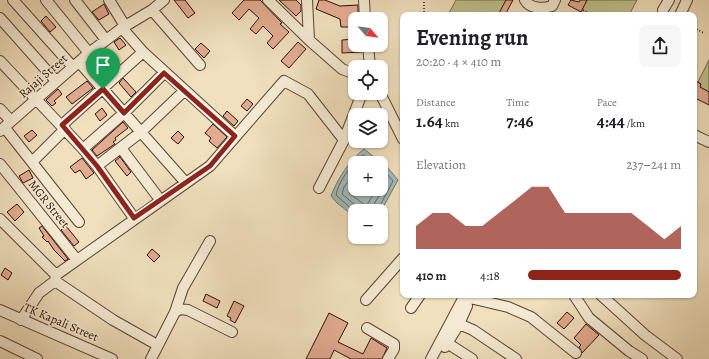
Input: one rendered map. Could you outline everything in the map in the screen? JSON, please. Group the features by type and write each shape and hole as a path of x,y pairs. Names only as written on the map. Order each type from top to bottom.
{"street":[{"path":"13,0 76,64 103,89 186,183"},
{"path":"46,0 89,53"},
{"path":"75,0 106,40"},
{"path":"109,0 124,27 143,52 164,73 235,136"},
{"name":"Rajaji Street","path":"5,126 37,100 56,81 89,53 124,27 152,10 164,0"},
{"path":"268,0 308,40 342,69 348,71"},
{"path":"307,0 308,40"},
{"path":"364,0 365,12"},
{"path":"525,0 528,4 540,8 552,6 555,0"},
{"path":"663,12 669,0"},
{"path":"681,12 687,0"},
{"path":"152,10 200,65"},
{"path":"0,18 56,81"},
{"path":"32,162 63,127 143,52"},
{"path":"0,61 83,149 134,218"},
{"path":"83,149 124,113 164,73"},
{"path":"21,320 39,293 77,260 134,218 210,166 284,81 308,94 344,140"},
{"path":"97,166 141,132 184,91"},
{"path":"319,188 344,140 359,100"},
{"path":"384,100 400,133"},
{"path":"0,109 5,126 78,222"},
{"path":"697,136 709,142"},
{"path":"121,148 160,200"},
{"name":"MGR Street","path":"0,164 77,260"},
{"path":"0,219 56,278 113,320 152,342"},
{"path":"151,359 175,312 183,288 210,241"},
{"path":"366,300 400,261"},
{"path":"411,308 418,298"},
{"path":"438,359 459,324 468,298"},
{"path":"431,359 468,298"},
{"path":"476,298 508,307 531,317 576,353"},
{"path":"576,298 589,318 629,351 642,359"},
{"path":"604,298 645,335 677,359"},
{"path":"175,312 180,309 188,310 232,332"},
{"name":"TK Kapali Street","path":"0,310 112,359"},
{"path":"459,324 473,330 516,359"},
{"path":"367,328 394,344 394,349 388,359"},
{"path":"0,341 37,359"},
{"path":"447,344 472,359"}],"path":[{"path":"424,0 424,12"},
{"path":"583,10 587,12"},
{"path":"697,30 704,33"}],"green space":[{"path":"456,0 506,0 500,12 450,12"},
{"path":"587,0 637,0 631,12 581,12"},
{"path":"709,60 709,92 700,87 701,84 698,82"}],"water":[{"path":"364,149 373,156 357,156"},
{"path":"348,166 348,196 388,196 388,168 398,180 385,204 348,204 348,212 331,196 344,170"}],"building":[{"path":"174,0 185,0 195,13 188,18"},
{"path":"244,0 260,0 282,23 280,24 289,32 273,49 267,43 273,36 263,26 256,34 250,29 259,18 249,9 239,20 232,13"},
{"path":"279,0 296,0 301,5 301,11 296,16"},
{"path":"319,0 325,0 340,6 358,5 358,12 348,12 348,27 341,27 340,19 316,9"},
{"path":"506,0 513,0 507,12 500,12"},
{"path":"571,0 579,2 580,0 587,0 581,12 568,5"},
{"path":"104,4 109,14 99,20 92,12"},
{"path":"46,16 56,27 50,32 41,21"},
{"path":"120,38 126,45 119,50 114,42"},
{"path":"342,40 348,40 348,52 362,52 342,53"},
{"path":"298,42 306,49 289,68 281,61"},
{"path":"201,43 210,51 204,58 195,49"},
{"path":"123,78 136,92 131,97 119,83"},
{"path":"87,81 93,88 72,104 66,97"},
{"path":"697,82 701,84 700,87 709,92 709,105 697,99"},
{"path":"58,89 62,94 54,101 56,103 52,106 46,100"},
{"path":"247,99 253,104 247,111 241,106"},
{"path":"102,108 107,115 100,121 95,114"},
{"path":"227,111 238,121 234,126 223,116"},
{"path":"123,122 128,128 115,138 116,140 113,142 115,144 97,156 92,150"},
{"path":"213,124 227,137 217,148 209,141 211,138 205,133"},
{"path":"32,130 37,135 29,142 24,136"},
{"path":"178,131 184,137 178,144 171,138"},
{"path":"120,157 131,172 127,176 115,161"},
{"path":"82,158 94,173 86,179 80,170 75,173 70,167"},
{"path":"29,170 33,178 23,183 19,176"},
{"path":"17,204 24,212 15,221 7,212"},
{"path":"42,226 68,259 65,261 54,250 48,241 47,242 42,237 44,236 39,228"},
{"path":"66,226 79,242 74,246 61,230"},
{"path":"152,249 160,256 154,262 147,255"},
{"path":"5,268 12,273 8,280 1,275"},
{"path":"206,294 220,301 217,308 203,301"},
{"path":"234,301 244,306 235,323 227,316"},
{"path":"567,312 574,318 564,329 557,323"},
{"path":"329,313 348,323 338,342 363,354 371,338 387,348 382,359 351,359 334,350 330,359 306,359"},
{"path":"586,324 599,335 582,353 579,347 581,345 574,338"}],"route":[{"path":"164,73 235,136 210,166 134,218 97,166 62,125 103,89 124,113 164,73"}]}
